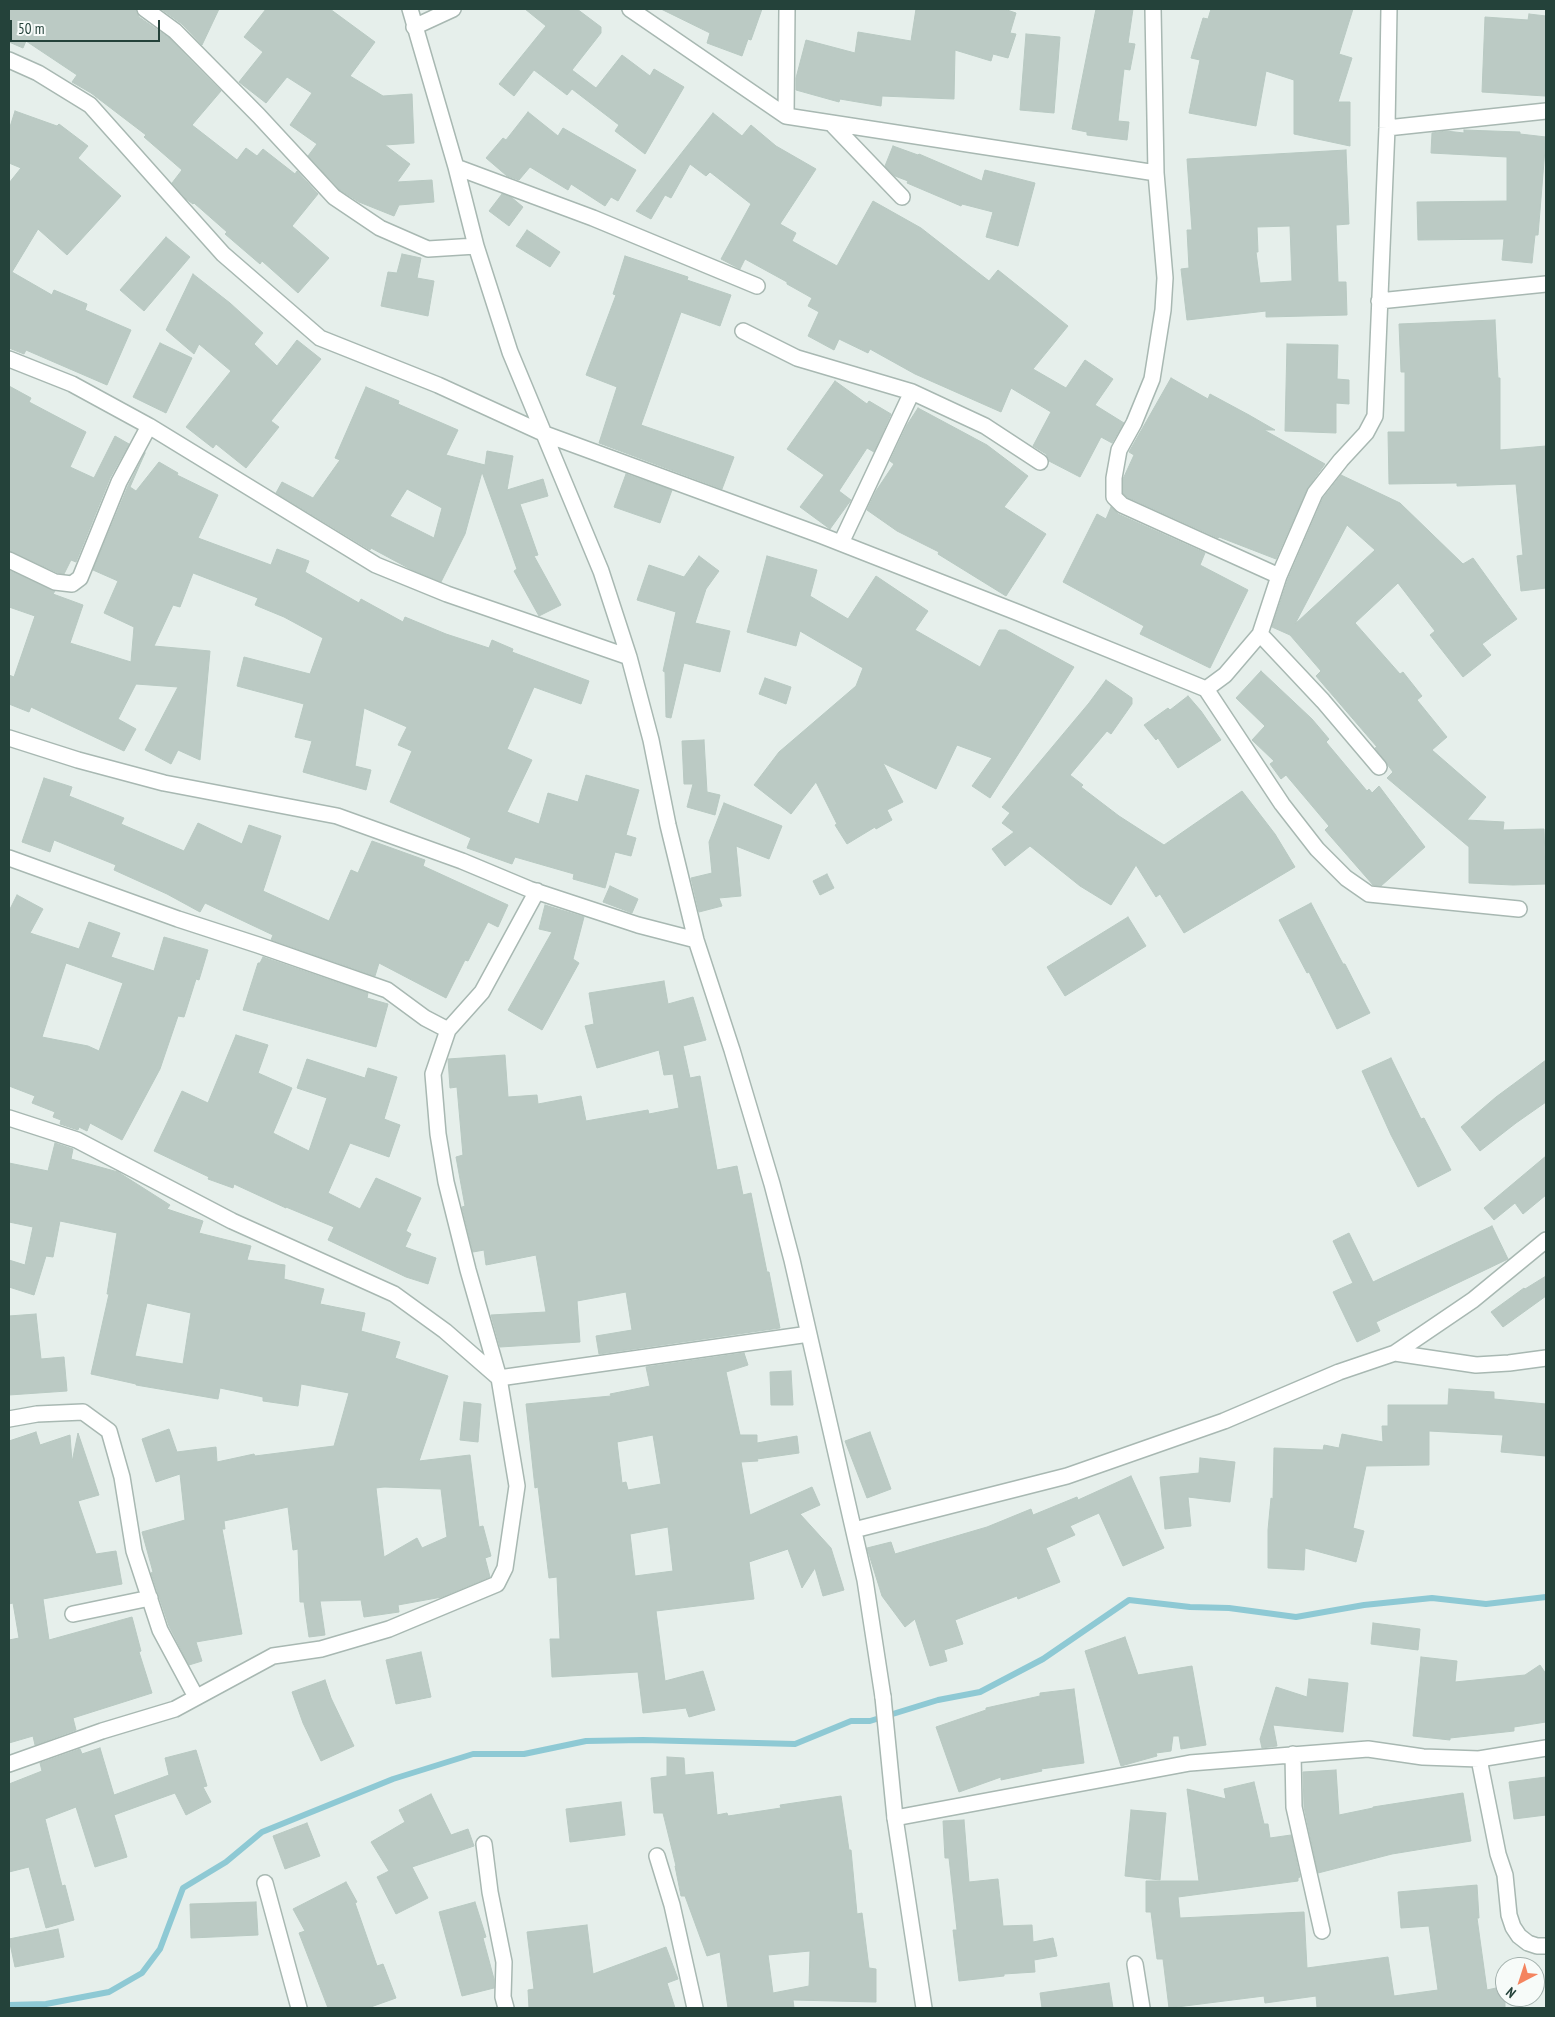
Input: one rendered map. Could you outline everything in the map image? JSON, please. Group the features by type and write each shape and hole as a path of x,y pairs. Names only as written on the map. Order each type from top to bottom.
{"street":[{"path":"145,9 176,30 334,197 380,228 428,249 476,246"},
{"path":"410,9 456,167 476,246 510,352 601,571 629,657 651,740 668,826 696,940 732,1050 772,1184 809,1334 865,1580 882,1697 895,1818 924,2008"},
{"path":"414,27 453,9"},
{"path":"630,9 786,116 1156,173"},
{"path":"786,116 787,9"},
{"path":"1153,9 1156,173 1165,278 1163,310 1152,379 1134,423 1119,450 1114,478 1114,497 1122,505 1279,576"},
{"path":"1206,689 1225,675 1260,634 1279,576 1315,493 1341,460 1366,433 1375,416 1387,128 1388,9"},
{"path":"9,60 38,73 90,105 223,254 320,338 438,385 545,434 841,543 1206,689 1282,804 1317,849 1346,878 1370,894 1519,909"},
{"path":"1387,128 1546,111"},
{"path":"831,123 902,197"},
{"path":"456,167 593,218 757,286"},
{"path":"1379,301 1546,284"},
{"path":"743,331 797,358 912,392 986,426 1040,462"},
{"path":"9,359 72,384 149,426 376,565 447,594 629,657"},
{"path":"841,543 912,392"},
{"path":"9,560 55,582 72,584 80,578 119,482 149,426"},
{"path":"1260,634 1323,701 1379,767"},
{"path":"9,738 78,760 164,782 337,816 408,841 537,891 638,925 696,940"},
{"path":"9,858 178,919 387,990 425,1018 448,1030"},
{"path":"9,1764 102,1731 175,1709 273,1656 321,1649 389,1629 497,1584 505,1568 518,1486 499,1378 468,1270 446,1182 438,1134 433,1074 448,1030 482,992 537,891"},
{"path":"9,1118 77,1140 232,1221 394,1294 445,1331 499,1378 809,1334"},
{"path":"854,1530 1076,1473 1224,1421 1339,1372 1394,1353 1473,1300 1546,1240"},
{"path":"1394,1353 1476,1365 1546,1358"},
{"path":"9,1420 37,1414 83,1412 109,1431 122,1477 134,1552 160,1630 196,1697"},
{"path":"73,1614 150,1598"},
{"path":"895,1818 1190,1763 1368,1749 1423,1757 1480,1759 1546,1748"},
{"path":"1293,1754 1294,1807 1322,1931"},
{"path":"1480,1759 1498,1854 1505,1875 1513,1927 1519,1936 1528,1942 1537,1946 1546,1946"},
{"path":"484,1844 490,1892 504,1962 503,1998 506,2008"},
{"path":"657,1856 672,1905 695,2008"},
{"path":"265,1883 299,2008"},
{"path":"1135,1964 1142,2008"}],"building":[{"path":"9,9 136,9 139,17 169,38 221,91 192,125 237,160 246,148 257,156 263,149 295,174 297,171 318,194 292,226 329,258 298,293 262,261 260,264 225,234 227,232 194,203 186,199 172,183 182,170 144,137 146,135 91,93 72,82 77,75 26,41 23,48 9,42"},
{"path":"161,9 219,9 202,45 182,24"},
{"path":"266,9 330,9 375,42 350,76 383,96 412,94 414,143 385,145 410,164 397,182 432,180 434,202 399,205 394,216 359,202 340,190 308,156 317,144 290,125 312,93 287,77 266,103 239,82 263,52 244,37"},
{"path":"525,9 577,9 601,27 601,33 572,70 596,88 622,55 650,76 654,69 684,87 645,154 615,131 619,125 572,89 567,95 534,70 514,96 499,84 546,26"},
{"path":"661,9 762,9 751,40 748,39 742,56 707,43 710,33"},
{"path":"916,9 1004,9 1016,13 1010,33 1016,34 1008,58 993,54 991,61 955,50 954,99 882,96 881,106 840,99 839,102 796,90 796,78 806,40 855,53 858,32 911,41"},
{"path":"1096,9 1133,9 1128,43 1135,44 1130,70 1124,69 1118,121 1129,122 1127,140 1087,135 1087,132 1072,129"},
{"path":"1211,9 1353,9 1339,54 1352,58 1338,102 1350,102 1350,146 1294,134 1294,80 1266,71 1256,126 1189,113 1200,60 1191,58 1203,18 1208,19"},
{"path":"1529,14 1546,16 1545,96 1482,92 1485,17 1528,20"},
{"path":"1026,34 1060,37 1054,113 1020,110"},
{"path":"15,111 57,126 59,124 88,146 78,158 121,196 67,255 38,229 12,272 52,295 54,290 87,304 85,310 131,330 107,385 26,350 24,354 9,348 9,183 21,168 9,163 9,130"},
{"path":"528,112 558,136 563,128 636,170 618,201 611,197 605,206 571,184 568,190 530,167 519,180 507,176 486,158 503,138 506,140"},
{"path":"713,113 742,136 751,125 776,146 816,169 780,224 796,233 792,241 837,266 873,201 921,228 989,281 998,270 1068,326 1033,369 1066,388 1085,360 1113,379 1095,405 1124,423 1112,443 1101,437 1080,477 1049,461 1046,454 1033,446 1051,412 1011,388 1001,412 915,374 870,349 868,353 839,339 834,350 808,336 819,312 808,306 812,298 745,259 740,269 721,259 751,204 710,172 706,176 690,164 671,198 665,195 651,219 636,211"},
{"path":"1464,130 1520,132 1520,134 1546,137 1538,235 1535,235 1532,263 1502,260 1504,239 1418,240 1417,202 1507,201 1507,157 1431,153 1432,133 1446,131 1464,133"},
{"path":"893,146 919,154 982,181 985,170 1035,183 1018,246 986,237 993,212 962,204 961,206 895,176 885,166"},
{"path":"1346,150 1349,224 1336,225 1338,282 1346,282 1347,315 1266,317 1266,311 1187,320 1181,269 1189,268 1187,230 1192,230 1187,159","holes":["1290,226 1292,281 1260,283 1256,252 1258,252 1257,227"]},
{"path":"502,194 511,197 523,207 509,226 489,211"},
{"path":"527,230 560,252 550,267 516,246"},
{"path":"166,237 190,257 144,311 120,290"},
{"path":"402,254 421,258 417,278 434,281 428,316 381,306 388,272 397,273"},
{"path":"625,256 688,277 687,280 731,295 720,326 681,312 641,425 734,457 722,489 599,443 617,387 586,375 616,295 613,294"},
{"path":"193,274 230,303 263,333 254,344 277,366 297,340 321,359 271,421 279,427 246,468 216,444 213,448 186,427 231,371 199,344 194,354 166,330"},
{"path":"1495,320 1498,378 1500,378 1500,450 1546,446 1546,588 1521,591 1517,556 1523,555 1516,484 1457,486 1457,483 1389,484 1388,432 1405,432 1405,372 1401,372 1399,324"},
{"path":"160,343 192,358 166,413 133,397"},
{"path":"1287,344 1338,345 1337,379 1349,380 1349,404 1336,403 1336,433 1285,431"},
{"path":"1171,378 1208,399 1210,394 1249,415 1275,430 1264,430 1325,464 1307,489 1276,559 1218,538 1127,497 1123,493 1123,479 1134,455 1129,452"},
{"path":"835,381 867,404 869,401 891,414 874,452 867,448 839,491 851,500 830,529 800,507 824,475 787,449"},
{"path":"9,386 31,398 29,402 86,432 70,467 94,478 115,436 129,444 110,478 76,562 71,560 64,574 9,551"},
{"path":"366,387 399,401 398,404 458,430 446,455 485,465 487,451 513,456 507,490 543,479 548,496 520,504 538,555 534,556 561,605 539,616 514,571 517,569 482,472 465,534 441,582 412,570 371,548 370,550 276,493 282,482 313,498 340,460 335,458","holes":["407,489 442,508 434,538 390,516"]},
{"path":"918,408 987,445 1028,476 1004,507 1046,534 1006,596 938,554 939,552 897,531 867,510 876,491 894,464 890,461 907,425"},
{"path":"145,453 130,487 136,491 159,462 178,473 177,475 218,495 198,538 271,565 277,549 309,561 305,572 359,603 361,599 403,622 405,617 446,634 489,648 492,640 513,649 512,652 589,681 581,704 534,687 507,749 532,760 507,812 539,824 548,793 578,802 586,775 639,790 626,835 636,838 631,856 615,852 605,888 573,879 574,874 515,857 512,864 467,848 471,838 390,802 412,751 398,745 407,727 364,708 355,766 371,770 366,790 303,772 312,741 295,737 304,704 237,686 244,657 310,674 323,638 284,617 255,605 258,598 193,573 180,607 173,605 154,646 210,651 200,760 178,750 171,764 145,750 178,687 136,684 118,719 136,729 124,751 31,707 29,712 9,704 9,675 14,677 35,616 9,607 9,570 55,591 53,594 83,605 70,643 131,662 134,627 104,613 118,581 93,570 128,486"},
{"path":"626,474 672,490 660,523 614,507"},
{"path":"1341,475 1400,503 1463,564 1473,558 1517,619 1482,644 1491,655 1463,677 1430,635 1435,631 1398,583 1355,623 1400,674 1403,672 1422,696 1417,700 1447,737 1432,750 1486,797 1467,820 1504,822 1503,830 1544,829 1546,884 1469,883 1469,847 1387,778 1393,772 1375,748 1377,747 1316,676 1321,671 1290,635 1272,627 1288,579 1323,498","holes":["1347,525 1375,550 1295,624"]},
{"path":"1111,507 1118,514 1205,553 1200,565 1248,590 1210,668 1140,634 1144,626 1063,582 1097,514 1106,519"},
{"path":"699,556 719,571 706,589 695,623 730,631 720,672 684,663 671,718 666,717 665,672 663,671 676,612 637,600 649,565 684,577"},
{"path":"767,556 817,570 810,596 848,619 876,576 928,611 915,630 980,667 999,630 1006,630 1074,667 990,798 972,786 992,758 957,745 936,789 883,763 903,802 887,810 892,820 876,829 875,827 847,844 835,825 837,824 816,782 791,814 754,785 779,752 856,686 863,668 800,631 796,646 747,632"},
{"path":"1261,671 1312,719 1329,739 1326,742 1367,791 1369,789 1372,793 1379,786 1425,847 1381,886 1373,885 1325,830 1329,826 1286,775 1281,779 1270,764 1274,761 1252,740 1265,726 1236,698"},
{"path":"765,678 791,687 786,704 759,694"},
{"path":"1106,680 1132,698 1132,704 1111,734 1107,731 1070,775 1083,785 1081,787 1119,816 1164,845 1242,791 1275,834 1295,867 1184,933 1160,894 1156,897 1136,865 1111,905 1080,886 1030,846 1005,866 992,849 1014,832 1002,823 1010,813 1002,807"},
{"path":"1188,696 1221,740 1178,768 1158,738 1156,740 1144,725 1168,708 1170,710"},
{"path":"704,740 707,792 720,795 715,815 687,807 693,784 684,784 682,741"},
{"path":"44,778 72,787 69,796 124,818 121,824 184,851 198,823 242,844 249,825 281,836 263,891 329,921 351,870 358,873 372,841 425,860 423,866 508,905 498,927 488,922 468,961 465,960 446,998 379,963 375,976 271,940 273,935 205,903 200,912 167,894 114,870 116,865 54,840 50,852 22,842"},
{"path":"724,803 782,826 769,859 736,846 741,896 719,898 722,906 699,912 691,878 712,873 709,842"},
{"path":"827,874 834,888 820,895 813,881"},
{"path":"610,886 638,899 632,913 603,902"},
{"path":"17,895 43,909 30,933 79,949 89,922 120,933 111,957 154,971 164,937 208,950 199,980 196,979 184,1017 178,1016 160,1069 122,1140 90,1123 87,1131 79,1127 78,1130 60,1124 61,1120 53,1117 55,1112 32,1103 35,1096 9,1086 9,911","holes":["66,963 123,983 99,1051 88,1046 42,1037"]},
{"path":"1311,903 1370,1013 1337,1029 1309,972 1307,973 1279,920"},
{"path":"545,905 584,917 573,959 579,963 542,1030 508,1010 552,932 539,929"},
{"path":"1128,917 1146,946 1065,996 1047,967"},
{"path":"263,957 368,993 367,998 388,1004 376,1047 243,1010 258,963 260,963"},
{"path":"664,981 668,1004 693,997 706,1040 683,1046 690,1078 700,1076 717,1170 737,1166 743,1195 751,1193 780,1328 599,1354 596,1336 632,1330 626,1292 577,1301 580,1342 500,1347 491,1315 546,1312 536,1255 486,1265 484,1250 473,1252 462,1207 465,1206 456,1157 463,1155 457,1087 450,1088 448,1059 505,1055 508,1097 537,1095 538,1104 581,1096 586,1121 648,1110 649,1114 679,1108 673,1074 664,1075 659,1050 597,1068 585,1026 594,1024 589,993"},
{"path":"236,1035 268,1045 258,1073 292,1088 273,1133 309,1151 327,1098 297,1088 307,1059 365,1078 368,1068 397,1077 384,1119 400,1125 389,1157 350,1143 328,1193 360,1209 376,1178 421,1198 406,1231 411,1234 405,1247 436,1258 428,1284 406,1277 328,1240 334,1227 286,1208 234,1184 233,1188 208,1179 209,1177 154,1151 182,1091 208,1103"},
{"path":"1391,1058 1421,1119 1424,1118 1451,1170 1418,1187 1391,1135 1362,1071"},
{"path":"1546,1060 1546,1102 1480,1151 1461,1127 1496,1097"},
{"path":"55,1143 73,1149 71,1159 118,1172 170,1205 167,1209 203,1221 199,1233 251,1246 247,1260 285,1265 284,1279 324,1289 320,1304 365,1313 361,1331 400,1342 395,1358 448,1376 419,1461 470,1455 479,1527 483,1526 491,1556 485,1558 490,1577 442,1597 398,1605 399,1612 364,1617 361,1600 320,1601 325,1635 309,1637 304,1602 300,1602 298,1549 293,1550 288,1507 224,1521 225,1529 222,1529 242,1634 196,1642 202,1661 189,1665 169,1626 151,1573 153,1572 142,1532 185,1520 180,1474 156,1482 142,1439 169,1429 177,1452 216,1447 217,1462 254,1454 255,1456 334,1446 349,1393 301,1384 298,1406 263,1401 263,1397 220,1388 218,1399 136,1385 91,1374 109,1294 107,1294 117,1233 60,1221 53,1257 46,1256 34,1295 9,1287 9,1260 25,1265 33,1227 9,1222 9,1163 48,1171","holes":["147,1303 191,1313 183,1364 135,1356","376,1488 441,1489 447,1537 422,1548 417,1538 384,1557"]},
{"path":"1546,1156 1546,1195 1523,1214 1515,1203 1494,1220 1484,1208"},
{"path":"1492,1226 1508,1259 1376,1322 1380,1331 1357,1342 1333,1292 1353,1283 1333,1241 1349,1233 1373,1282"},
{"path":"1546,1276 1546,1296 1503,1327 1491,1312 1524,1288"},
{"path":"36,1314 41,1359 64,1357 67,1391 9,1395 9,1316"},
{"path":"744,1353 748,1365 726,1372 740,1435 757,1435 757,1443 797,1436 799,1453 757,1459 758,1461 741,1462 750,1515 812,1487 820,1505 800,1514 831,1548 844,1590 823,1596 815,1568 802,1588 788,1549 749,1562 754,1599 656,1611 665,1681 703,1671 715,1710 689,1717 686,1708 643,1713 638,1672 552,1677 550,1639 560,1639 557,1577 549,1578 538,1487 535,1488 526,1404 611,1396 610,1394 650,1386 646,1367","holes":["653,1435 661,1484 628,1490 626,1482 622,1483 617,1442","668,1527 673,1571 635,1576 630,1534"]},
{"path":"791,1371 793,1405 771,1405 770,1372"},
{"path":"1449,1389 1494,1392 1494,1399 1546,1404 1546,1456 1501,1452 1503,1435 1429,1431 1429,1465 1366,1466 1353,1528 1364,1531 1356,1562 1305,1548 1304,1570 1268,1568 1268,1530 1271,1498 1273,1499 1274,1448 1323,1450 1324,1445 1339,1448 1342,1434 1383,1442 1382,1426 1388,1426 1388,1405 1448,1405"},
{"path":"464,1402 481,1404 478,1442 460,1440"},
{"path":"36,1432 40,1445 70,1435 72,1462 78,1433 99,1495 78,1501 96,1554 116,1551 122,1584 43,1599 49,1640 132,1617 141,1651 139,1652 152,1693 73,1718 76,1730 35,1745 33,1736 9,1743 9,1640 19,1638 13,1603 9,1604 9,1441"},
{"path":"870,1432 891,1489 867,1498 845,1441"},
{"path":"1200,1458 1235,1462 1230,1502 1188,1497 1191,1526 1165,1529 1160,1477 1199,1473"},
{"path":"1131,1476 1164,1548 1123,1566 1099,1513 1070,1526 1075,1535 1046,1548 1060,1582 1018,1599 1017,1596 955,1620 963,1644 944,1650 947,1661 930,1666 915,1619 905,1627 882,1596 867,1548 891,1542 895,1554 987,1527 1031,1509 1033,1515 1077,1497 1078,1500"},
{"path":"1373,1623 1420,1629 1418,1650 1371,1644"},
{"path":"1125,1637 1138,1675 1192,1666 1206,1745 1181,1749 1179,1736 1173,1736 1171,1751 1156,1753 1157,1756 1121,1766 1085,1651"},
{"path":"421,1652 431,1697 396,1704 386,1660"},
{"path":"1421,1657 1457,1661 1455,1682 1525,1675 1540,1665 1546,1674 1546,1722 1514,1727 1514,1731 1450,1738 1450,1740 1413,1736"},
{"path":"1309,1679 1348,1683 1343,1732 1273,1725 1277,1746 1262,1748 1260,1739 1276,1687 1307,1697"},
{"path":"325,1680 331,1698 354,1746 321,1761 303,1723 292,1692"},
{"path":"1074,1689 1084,1763 1041,1769 1042,1771 1001,1780 1001,1777 959,1792 936,1727 986,1710 986,1708 1040,1696 1040,1693"},
{"path":"100,1748 114,1795 169,1775 165,1758 196,1750 207,1786 203,1787 211,1802 186,1815 175,1793 114,1815 127,1857 95,1867 76,1807 45,1819 62,1886 65,1885 74,1920 46,1928 29,1867 9,1872 9,1784 42,1771 40,1763 80,1749 82,1754"},
{"path":"667,1757 684,1758 685,1775 713,1772 717,1815 727,1813 728,1816 781,1808 780,1805 841,1796 849,1850 851,1850 857,1914 862,1913 869,1968 876,1969 876,2002 793,2000 794,2008 728,2008 720,1952 707,1956 685,1896 681,1896 663,1813 654,1813 651,1778 667,1776","holes":["810,1951 809,1986 773,1993 768,1955"]},
{"path":"1336,1770 1339,1815 1373,1807 1463,1793 1471,1841 1392,1854 1318,1873 1304,1807 1303,1772"},
{"path":"1546,1777 1546,1815 1514,1819 1509,1782"},
{"path":"1254,1782 1264,1824 1268,1824 1270,1838 1291,1835 1300,1877 1298,1881 1178,1897 1180,1918 1304,1912 1307,1968 1388,1957 1394,1996 1438,1990 1429,1926 1401,1928 1398,1892 1477,1885 1479,1918 1477,1918 1487,1990 1495,1988 1495,2007 1505,2008 1317,2008 1316,1996 1265,2003 1264,1996 1169,2008 1163,1959 1157,1959 1151,1912 1146,1912 1146,1881 1199,1881 1187,1789 1226,1799 1224,1789"},
{"path":"431,1794 451,1835 468,1829 474,1846 412,1867 428,1898 396,1914 377,1877 389,1871 371,1842 405,1822 399,1810"},
{"path":"621,1802 625,1835 570,1842 566,1809"},
{"path":"1131,1810 1166,1813 1160,1880 1125,1876"},
{"path":"964,1820 969,1882 998,1879 1003,1926 1032,1925 1033,1942 1053,1938 1057,1956 1034,1960 1035,1972 1004,1974 1004,1976 959,1981 953,1930 957,1930 949,1858 945,1858 943,1821"},
{"path":"307,1823 320,1856 285,1869 273,1836"},
{"path":"346,1882 357,1902 355,1903 377,1966 383,1964 396,1998 368,2008 328,2008 299,1933 305,1931 293,1909"},
{"path":"256,1902 258,1935 191,1938 190,1904"},
{"path":"475,1902 486,1937 483,1938 494,1979 494,1988 462,1996 439,1912"},
{"path":"587,1925 593,1974 666,1947 678,1979 667,1983 675,2008 529,2008 528,1990 534,1989 527,1932"},
{"path":"58,1929 64,1957 15,1967 9,1939"},
{"path":"1109,1983 1113,2008 1042,2008 1040,1993"}],"waterway":[{"path":"9,2005 46,2004 109,1992 142,1973 160,1949 183,1888 226,1862 262,1832 393,1779 473,1754 524,1754 586,1741 643,1740 795,1744 851,1721 870,1721 938,1700 980,1692 1043,1659 1129,1600 1190,1607 1229,1608 1296,1617 1364,1605 1432,1598 1486,1604 1546,1597"}]}
